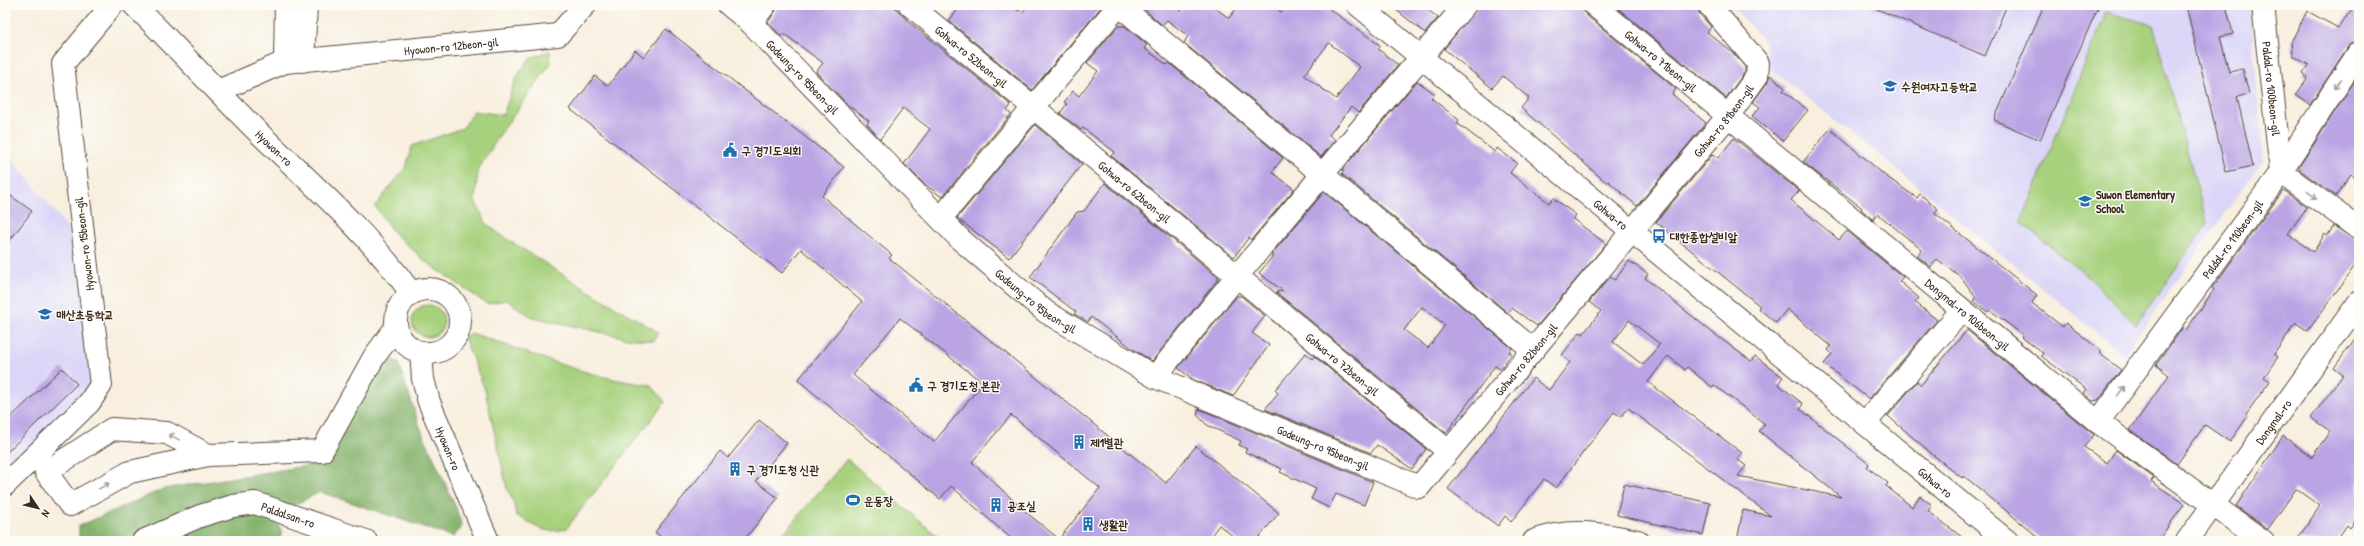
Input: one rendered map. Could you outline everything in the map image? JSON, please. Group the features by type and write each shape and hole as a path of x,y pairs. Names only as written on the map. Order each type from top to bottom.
{"street":[{"name":"Hyowon-ro 15beon-gil","path":"5,485 89,403 101,385 64,64 112,5"},
{"path":"286,5 294,62"},
{"path":"294,62 306,5"},
{"name":"Hyowon-ro 12beon-gil","path":"218,91 294,62 558,35 586,5"},
{"name":"Godeung-ro 95beon-gil","path":"729,5 751,23 962,240 1046,312 1155,377 1419,487"},
{"path":"751,23 765,5"},
{"name":"Gohwa-ro 52beon-gil","path":"910,5 1034,106"},
{"path":"941,218 1119,5 1532,349"},
{"name":"Gohwa-ro","path":"1358,5 1632,233 2007,541"},
{"path":"1155,377 1322,173 1465,5"},
{"name":"Gohwa-ro 71beon-gil","path":"1594,5 1728,116"},
{"name":"Gohwa-ro 81beon-gil","path":"1632,233 1728,116 1757,76 1758,63 1709,5"},
{"name":"Paldal-ro 100beon-gil","path":"2263,5 2281,172"},
{"name":"Hyowon-ro","path":"137,6 218,91 357,229 390,264 410,293"},
{"name":"Paldal-ro 110beon-gil","path":"2098,422 2281,172 2359,52"},
{"name":"Gohwa-ro 62beon-gil","path":"1034,106 1237,276"},
{"name":"Dongmal-ro 106beon-gil","path":"1728,116 2098,422 2263,541"},
{"path":"2281,172 2359,229"},
{"name":"Gohwa-ro 82beon-gil","path":"1419,487 1532,349 1632,233"},
{"name":"Gohwa-ro 72beon-gil","path":"1237,276 1448,451"},
{"path":"424,288 434,289 444,293 452,299 458,308 460,319 457,334 447,347 437,352 421,352 406,346 396,327 395,316 398,306 410,293 424,288"},
{"name":"Dongmal-ro","path":"2187,541 2359,302"},
{"path":"1865,423 1962,310"},
{"path":"208,455 167,433 112,429 46,472 70,505 130,472 208,455 322,451 374,357 396,327"},
{"name":"Hyowon-ro","path":"421,352 423,379 429,402 488,541"},
{"name":"Paldalsan-ro","path":"143,541 200,516 233,506 255,503 366,541"},
{"path":"1534,541 1552,534 1596,533 1638,541"}],"shaded area":[{"name":"Suwon Elementary School","path":"1731,5 2250,5 2263,160 2124,355 1898,170 1769,68 1765,42"},
{"name":"매산초등학교","path":"5,150 64,223 74,242 97,385 5,480"}],"green space":[{"path":"2106,12 2153,25 2207,224 2136,325 2084,273 2021,223"},
{"path":"550,51 551,63 501,133 478,170 475,201 486,223 498,233 582,287 658,332 654,341 627,338 532,317 506,300 487,304 425,261 393,232 375,206 406,167 412,146 463,128 474,111 503,115 516,78 530,58"},
{"path":"431,305 437,307 442,312 444,321 442,330 437,335 425,337 419,335 414,330 412,318 414,312 419,307"},
{"path":"471,333 582,371 628,382 651,385 665,402 566,529 551,531 545,530 534,526 516,515 513,501 507,489 485,390 464,337"},
{"path":"382,354 398,362 420,427 456,508 462,527 453,537 320,492 294,505 161,522 122,541 79,541 79,526 163,489 318,464"},
{"name":"운동장","path":"847,459 943,541 777,541"},
{"path":"255,506 275,514 282,534 278,541 157,541"}],"building":[{"path":"777,5 893,5 909,22 1011,105 1007,111 1011,114 942,197 923,183 904,164 930,129 903,108 880,139 867,124 869,121 848,105 816,72 823,63 783,33 781,36 768,22 775,12"},
{"path":"961,5 1010,5 1018,11 1020,10 1023,12 1028,5 1103,5 1032,90 949,21"},
{"path":"1145,5 1178,5 1176,7 1181,11 1185,5 1211,5 1229,18 1239,5 1272,5 1281,12 1286,5 1324,5 1381,46 1378,49 1398,65 1358,113 1351,107 1329,135 1335,140 1321,157 1184,43 1188,36 1167,20 1162,25 1143,8","holes":["1329,43 1360,67 1336,99 1304,75"]},
{"path":"1390,5 1422,5 1438,18 1425,33"},
{"path":"1479,5 1582,5 1586,15 1676,89 1672,94 1706,123 1637,206 1608,181 1607,183 1521,108 1529,98 1503,76 1492,88 1444,49"},
{"path":"1614,5 1697,5 1699,13 1711,27 1707,32 1733,53 1745,67 1745,72 1726,98"},
{"path":"1868,5 2007,5 1985,56"},
{"path":"2044,5 2099,5 2040,140 1994,120"},
{"path":"2186,5 2226,5 2233,34 2220,37 2229,72 2243,69 2249,94 2237,97 2253,166 2226,172"},
{"path":"2355,5 2359,5 2359,40 2349,45 2310,105 2296,95 2308,78 2303,74 2309,65 2293,56 2292,40 2307,11 2338,28"},
{"path":"1118,26 1125,26 1147,45 1144,48 1167,65 1169,63 1283,158 1272,172 1294,189 1251,240 1249,237 1234,257 1111,156 1115,152 1083,128 1081,130 1060,113 1067,104 1064,102 1073,91 1079,96 1098,71 1087,63"},
{"path":"666,29 844,167 822,196 892,255 889,258 1166,483 1196,446 1279,513 1256,541 1239,541 1219,525 1207,541 1014,541 951,486 940,499 798,380 862,302 801,249 782,273 570,109 595,76 608,86 635,50 644,57","holes":["900,318 983,383 934,442 853,375","1011,415 1100,488 1059,539 1027,513 972,462"]},
{"path":"1770,75 1785,88 1783,91 1808,110 1783,141 1752,116 1760,107 1753,102 1767,83"},
{"path":"2356,79 2359,81 2359,180 2351,174 2336,196 2300,170 2299,167"},
{"path":"1417,81 1435,94 1431,98 1459,120 1457,123 1495,152 1497,148 1517,163 1510,173 1549,203 1553,198 1576,215 1573,219 1606,244 1537,326 1512,308 1508,313 1342,174 1344,171 1342,170"},
{"path":"1035,125 1082,164 1009,258 957,218"},
{"path":"1830,129 1887,177 1917,198 1920,194 1938,209 1934,213 2037,295 2032,303 2063,327 2066,323 2101,351 2099,353 2121,370 2098,400 2093,401 2083,393 2086,389 2041,356 2043,353 2021,337 2023,335 1990,310 1988,312 1973,301 1976,297 1961,277 1937,259 1931,267 1917,256 1922,250 1878,214 1873,220 1861,209 1862,208 1803,162"},
{"path":"1734,138 1799,191 1791,200 1839,240 1847,231 1903,277 1899,281 1919,298 1915,302 1937,320 1869,399 1824,364 1832,354 1828,350 1831,346 1787,309 1776,323 1758,308 1760,306 1656,222 1713,154 1718,158"},
{"path":"1105,183 1219,278 1152,361 1133,349 1091,317 1088,322 1074,314 1076,312 1030,277 1077,212 1084,211"},
{"path":"2283,191 2307,207 2288,234 2313,252 2325,234 2327,236 2334,226 2359,242 2359,260 2308,331 2296,323 2274,354 2278,357 2264,377 2270,381 2246,414 2248,416 2230,442 2205,425 2177,464 2130,430 2169,375 2156,365 2183,327 2186,330 2214,290 2212,288"},
{"path":"1324,192 1512,348 1509,352 1512,354 1500,369 1495,366 1446,433 1276,292 1283,291 1259,273 1273,256 1271,255","holes":["1422,307 1445,325 1428,348 1404,330"]},
{"path":"11,196 32,211 5,247 5,204"},
{"path":"1629,261 1648,274 1645,278 1713,333 1751,361 1755,356 1783,377 1778,384 1803,404 1800,409 1869,464 1867,467 1888,483 1886,486 1912,507 1920,496 1932,505 1928,511 1967,541 1737,541 1743,510 1771,516 1628,408 1621,417 1614,412 1556,488 1544,479 1511,522 1505,516 1498,526 1448,489 1533,378 1549,390 1570,362 1562,355 1580,332 1583,334 1601,311 1589,302 1610,277 1615,280","holes":["1629,320 1660,344 1643,365 1613,342","1668,356 1685,370 1687,367 1712,387 1714,385 1765,424 1759,431 1841,497 1738,476 1746,466 1737,459 1742,453 1648,382"]},
{"path":"1237,296 1241,296 1265,316 1252,333 1269,345 1233,396 1194,380 1178,368"},
{"path":"1967,330 2094,435 2084,447 2107,463 2116,450 2154,478 2151,481 2184,504 2158,541 2043,541 1964,476 1962,478 1932,454 1888,416 1917,381 1921,385"},
{"path":"2359,333 2359,515 2350,528 2347,525 2336,541 2296,541 2320,506 2296,489 2268,529 2236,506 2283,436 2312,457 2330,431 2311,418 2343,375 2334,368"},
{"path":"1306,353 1312,359 1314,356 1426,449 1412,469 1377,445 1371,453 1265,409 1278,393 1275,390"},
{"path":"62,368 77,384 5,454 5,423"},
{"path":"1199,409 1373,482 1364,505 1336,494 1329,508 1311,499 1316,489 1280,472 1282,469 1245,452 1247,449 1239,445 1241,441 1207,425 1197,415"},
{"name":"구 경기도청 신관","path":"759,420 787,443 756,481 778,498 743,541 666,541 655,532 720,451 728,458"},
{"path":"1624,484 1710,503 1703,535 1617,515"}],"place":[{"name":"수원여자고등학교","path":"1890,86"},
{"name":"구 경기도의회","path":"730,150"},
{"name":"Suwon Elementary School","path":"2085,201"},
{"name":"대한종합설비앞","path":"1659,236"},
{"name":"매산초등학교","path":"45,314"},
{"name":"구 경기도청 본관","path":"916,385"},
{"name":"제1별관","path":"1079,442"},
{"name":"구 경기도청 신관","path":"735,469"},
{"name":"운동장","path":"853,500"},
{"name":"공조실","path":"996,505"},
{"name":"생활관","path":"1088,524"}]}
